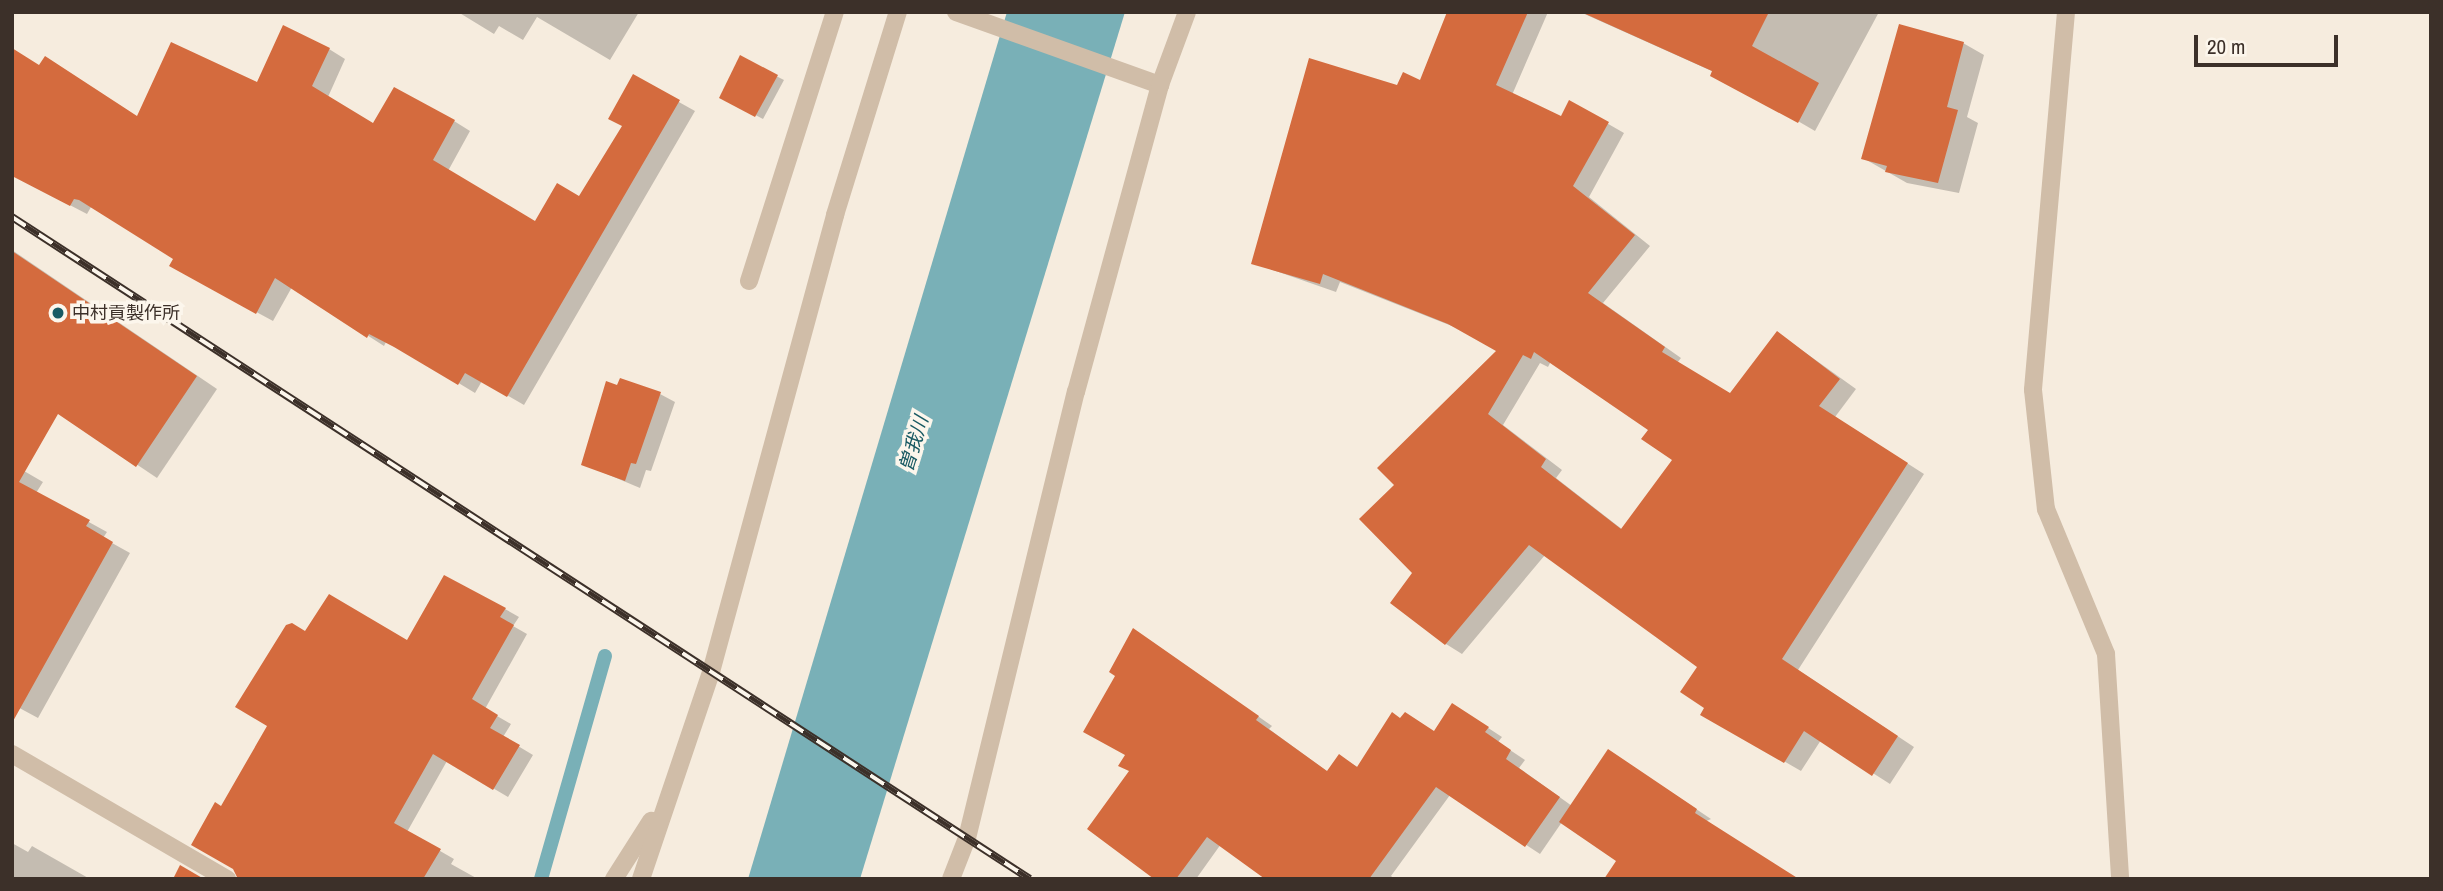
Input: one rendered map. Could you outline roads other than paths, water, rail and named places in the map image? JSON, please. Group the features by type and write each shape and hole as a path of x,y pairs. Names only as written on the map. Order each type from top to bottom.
{"street":[{"path":"749,281 835,12"},
{"path":"641,879 663,804 711,672 835,215 898,12"},
{"path":"956,12 1160,85"},
{"path":"952,878 967,838 1076,392 1160,85 1187,12"},
{"path":"2066,12 2033,390 2046,509 2106,654 2120,879"},
{"path":"12,754 227,879"},
{"path":"614,879 663,804"}],"water":[{"name":"曽我川","path":"1007,12 1125,12 860,879 748,879"}],"waterway":[{"path":"541,879 605,656"}],"railway":[{"path":"12,217 1030,879"}],"place":[{"name":"中村貢製作所","path":"58,313"}]}
